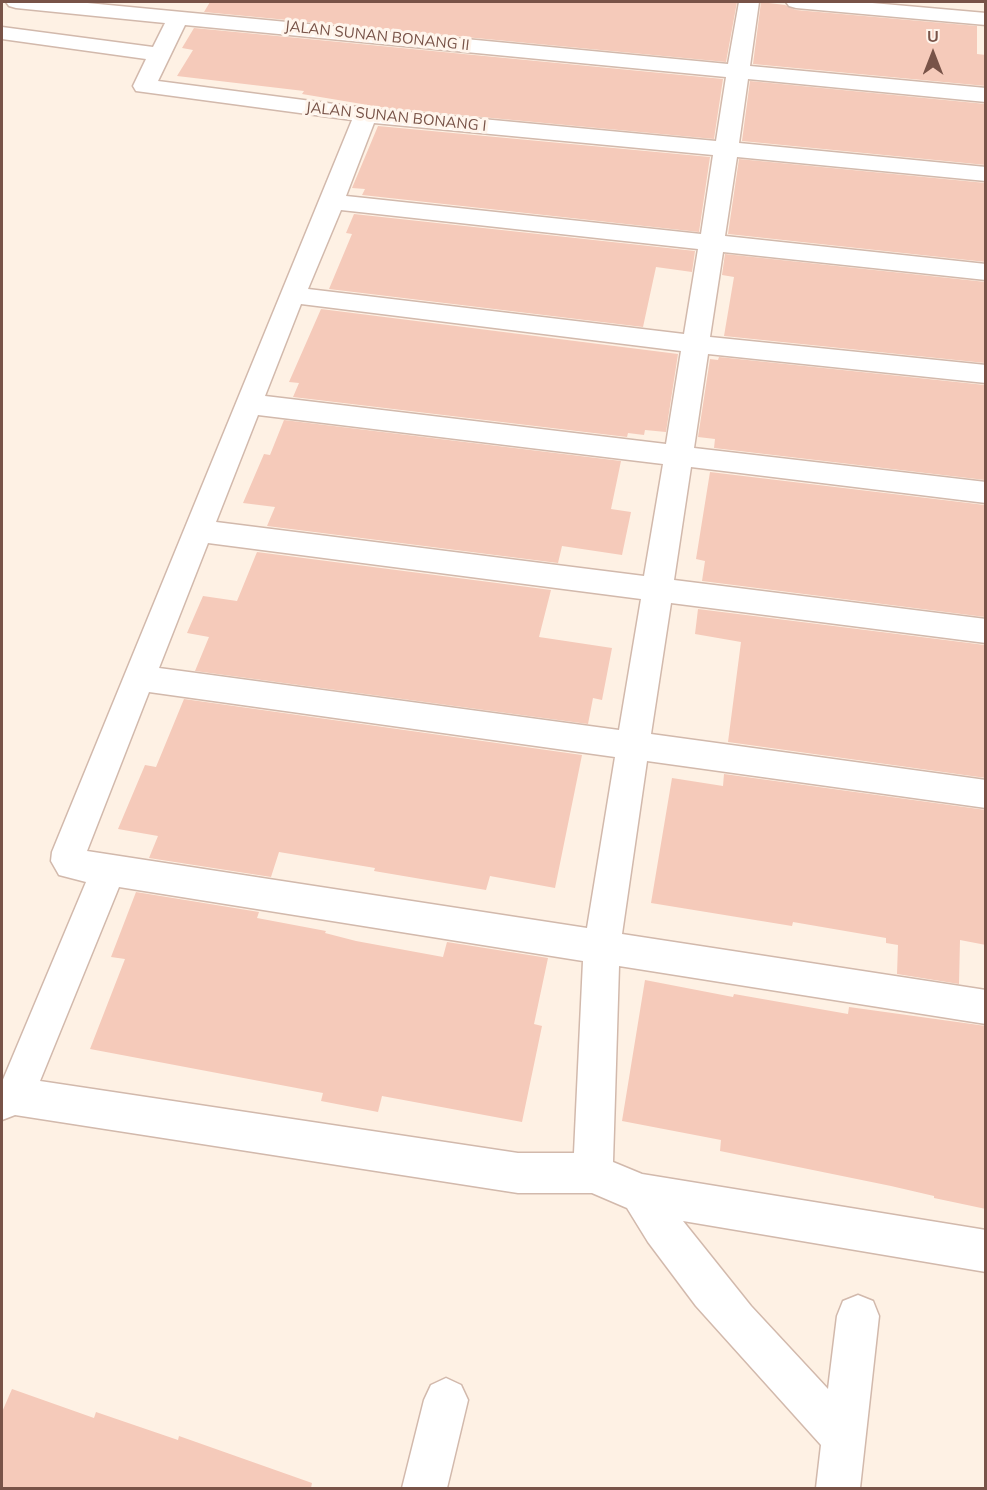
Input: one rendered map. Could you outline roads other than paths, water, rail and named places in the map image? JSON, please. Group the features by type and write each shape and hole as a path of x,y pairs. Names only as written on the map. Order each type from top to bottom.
{"street":[{"name":"JALAN SUNAN BONANG II","path":"16,2 986,95"},
{"path":"593,1173 602,946 711,242 728,148 748,2"},
{"path":"796,2 986,19"},
{"name":"JALAN SUNAN BONANG I","path":"178,17 144,82 147,88 365,115 986,174"},
{"path":"2,33 159,54"},
{"path":"365,115 332,202 292,295 67,856 71,864 986,1006"},
{"path":"332,202 986,272"},
{"path":"292,295 696,344 986,374"},
{"path":"249,404 986,493"},
{"path":"198,531 986,631"},
{"path":"140,678 986,794"},
{"path":"109,869 8,1099 518,1173 593,1173 641,1194 986,1251"},
{"path":"641,1194 660,1226 708,1288 845,1438"},
{"path":"838,1488 858,1316"},
{"path":"424,1488 446,1400"}]}
